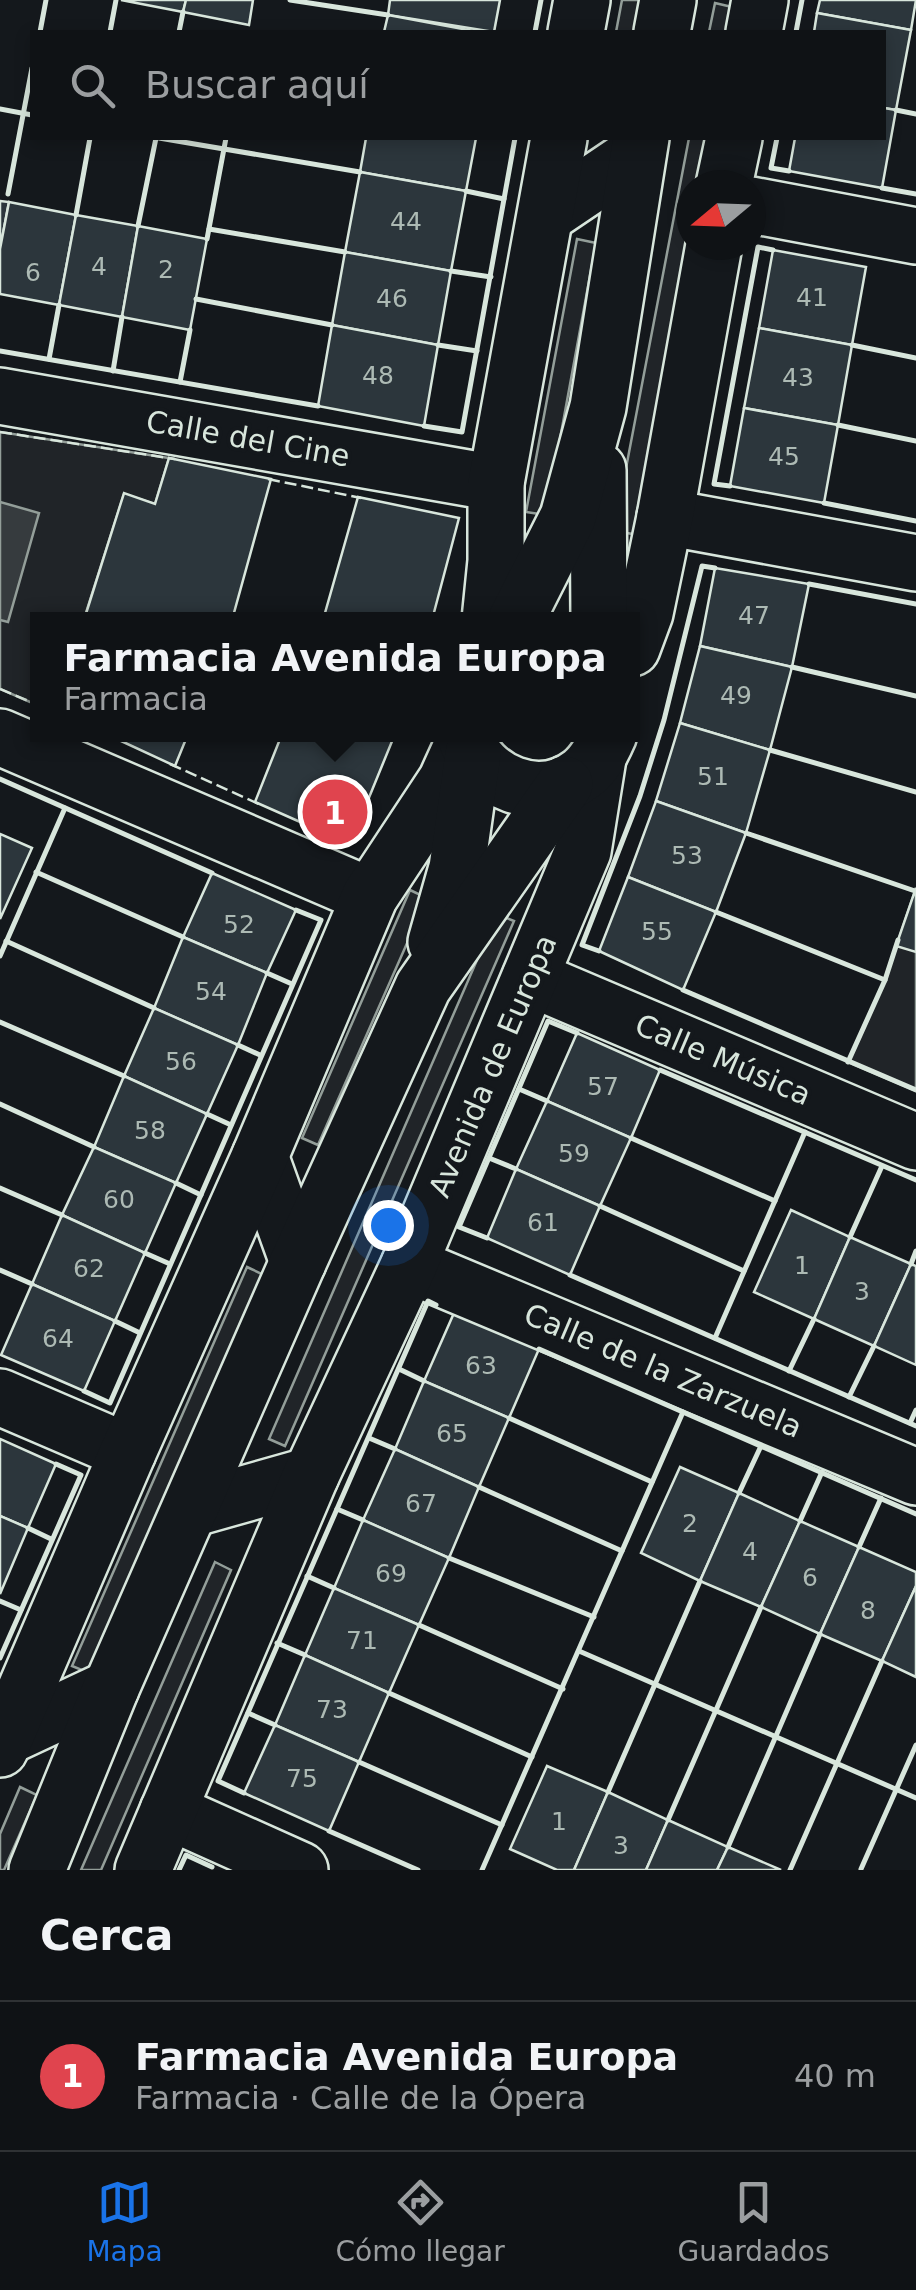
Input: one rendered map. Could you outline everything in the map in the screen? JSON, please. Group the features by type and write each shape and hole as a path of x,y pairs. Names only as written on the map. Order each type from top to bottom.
{"street":[{"path":"576,30 582,0"},
{"path":"662,30 668,0"},
{"path":"754,30 760,0"},
{"path":"491,612 496,561 496,483 559,140"},
{"path":"727,170 734,140"},
{"path":"546,214 639,145"},
{"path":"520,612 568,517 598,406 639,145"},
{"path":"766,209 916,236"},
{"path":"640,626 665,516 711,260"},
{"name":"Calle del Cine","path":"0,396 496,483"},
{"path":"598,406 599,612"},
{"path":"665,516 916,563"},
{"path":"0,737 370,896"},
{"path":"2,1744 370,896 468,743"},
{"path":"468,743 485,769 519,788 543,789 590,759"},
{"path":"37,1870 111,1688 423,987 457,868 468,743"},
{"path":"423,987 590,759"},
{"name":"Avenida de Europa","path":"143,1870 312,1474 410,1265 583,851 590,759"},
{"name":"Calle Música","path":"530,978 916,1142"},
{"path":"260,1156 298,1262"},
{"name":"Calle de la Zarzuela","path":"410,1265 916,1477"},
{"path":"0,1397 128,1452"},
{"path":"191,1509 312,1474"},
{"path":"2,1744 111,1688"},
{"path":"168,1812 300,1870"}],"shaded area":[{"path":"622,0 641,0 636,30 616,30"},
{"path":"715,3 732,7 727,30 709,30"},
{"path":"689,140 707,140 701,170 683,170"},
{"path":"676,206 676,260 684,260 633,534 614,531"},
{"path":"577,239 596,243 546,515 526,512"},
{"path":"0,432 169,458 155,504 124,494 86,612 30,612 30,702 0,689"},
{"path":"0,502 39,513 8,622 0,620"},
{"path":"916,888 916,1091 848,1062 885,980"},
{"path":"410,890 427,898 318,1145 302,1138"},
{"path":"497,914 514,921 285,1446 269,1439"},
{"path":"247,1267 264,1275 89,1673 72,1666"},
{"path":"215,1562 231,1570 101,1870 81,1870"},
{"path":"20,1787 37,1795 4,1870 0,1870 0,1834"}],"building":[{"path":"121,0 186,0 183,12"},
{"path":"186,0 253,0 249,25 183,12"},
{"path":"390,0 500,0 494,30 388,15"},
{"path":"820,0 916,0 911,30 817,13"},
{"path":"817,13 911,30 896,110 886,108 886,30 814,30"},
{"path":"388,15 468,30 384,30"},
{"path":"886,108 896,110 882,188 789,171 795,140 886,140"},
{"path":"366,140 476,140 466,191 360,172"},
{"path":"360,172 466,191 451,271 345,252"},
{"path":"0,201 9,202 0,249"},
{"path":"9,202 76,215 59,305 0,294 0,249"},
{"path":"76,215 138,226 122,317 59,305"},
{"path":"138,226 207,239 190,330 122,317"},
{"path":"773,250 866,267 852,345 759,328"},
{"path":"345,252 451,271 438,345 332,325"},
{"path":"332,325 438,345 424,426 318,406"},
{"path":"759,328 852,345 838,425 744,408"},
{"path":"744,408 838,425 824,503 730,486"},
{"path":"169,458 271,479 234,612 87,612 124,493 155,504"},
{"path":"358,497 459,518 434,612 325,612"},
{"path":"715,568 809,584 792,667 700,646"},
{"path":"700,646 792,667 770,750 680,723"},
{"path":"680,723 770,750 746,833 656,801"},
{"path":"123,742 185,742 175,766"},
{"path":"279,742 392,742 350,844 255,802"},
{"path":"656,801 746,833 716,912 628,877"},
{"path":"0,834 32,848 0,919"},
{"path":"212,873 296,910 267,973 183,937"},
{"path":"628,877 716,912 683,990 599,951"},
{"path":"916,888 916,952 896,946"},
{"path":"183,937 267,973 238,1045 154,1008"},
{"path":"154,1008 238,1045 207,1114 124,1076"},
{"path":"577,1033 660,1070 631,1138 547,1101"},
{"path":"124,1076 207,1114 176,1183 94,1147"},
{"path":"547,1101 631,1138 600,1206 516,1169"},
{"path":"94,1147 176,1183 145,1253 62,1215"},
{"path":"516,1169 600,1206 570,1275 487,1238"},
{"path":"791,1210 850,1237 814,1319 754,1292"},
{"path":"62,1215 145,1253 115,1321 32,1284"},
{"path":"850,1237 911,1264 874,1346 814,1319"},
{"path":"911,1264 916,1266 916,1365 874,1346"},
{"path":"32,1284 115,1321 84,1391 1,1355"},
{"path":"454,1313 539,1349 509,1418 424,1381"},
{"path":"424,1381 509,1418 479,1487 395,1449"},
{"path":"0,1439 56,1464 28,1528 0,1516"},
{"path":"395,1449 479,1487 449,1558 363,1520"},
{"path":"680,1467 739,1493 700,1581 641,1553"},
{"path":"739,1493 800,1521 761,1607 700,1581"},
{"path":"0,1516 28,1528 0,1594"},
{"path":"363,1520 449,1558 419,1625 334,1588"},
{"path":"800,1521 859,1547 820,1634 761,1607"},
{"path":"859,1547 916,1572 916,1586 882,1661 820,1634"},
{"path":"916,1586 916,1677 882,1661"},
{"path":"334,1588 419,1625 389,1693 305,1655"},
{"path":"305,1655 389,1693 359,1762 275,1725"},
{"path":"275,1725 359,1762 329,1831 244,1793"},
{"path":"547,1766 608,1792 574,1870 557,1870 510,1849"},
{"path":"608,1792 668,1820 646,1870 574,1870"},
{"path":"668,1820 728,1847 717,1870 646,1870"},
{"path":"728,1847 781,1870 717,1870"}],"fence":[{"path":"0,432 175,459"},
{"path":"268,479 361,498"},
{"path":"0,689 30,702"},
{"path":"170,764 261,805"}],"wall":[{"path":"40,30 46,0"},
{"path":"110,30 116,0"},
{"path":"290,0 388,15"},
{"path":"535,30 541,0"},
{"path":"796,30 802,0"},
{"path":"179,30 183,12"},
{"path":"8,194 30,78"},
{"path":"0,109 30,115"},
{"path":"896,110 916,114"},
{"path":"76,215 90,140"},
{"path":"138,226 156,140"},
{"path":"171,140 360,172"},
{"path":"207,239 226,140"},
{"path":"424,426 462,432 515,140"},
{"path":"777,140 771,168 789,171"},
{"path":"882,188 916,194"},
{"path":"466,191 504,199"},
{"path":"209,229 345,252"},
{"path":"730,486 714,484 758,247 773,250"},
{"path":"451,271 491,277"},
{"path":"196,299 332,325"},
{"path":"49,359 59,305"},
{"path":"113,371 122,317"},
{"path":"180,382 190,330"},
{"path":"438,345 477,351"},
{"path":"852,345 916,358"},
{"path":"0,351 318,406"},
{"path":"838,425 916,441"},
{"path":"824,503 916,521"},
{"path":"599,951 582,945 640,796 664,720 702,566 715,568"},
{"path":"809,584 916,604"},
{"path":"792,667 916,696"},
{"path":"770,750 916,792"},
{"path":"0,779 212,873"},
{"path":"0,956 65,808"},
{"path":"746,833 915,891"},
{"path":"36,872 183,937"},
{"path":"84,1391 110,1403 321,920 296,910"},
{"path":"716,912 885,980"},
{"path":"848,1062 885,980 898,940"},
{"path":"6,941 154,1008"},
{"path":"267,973 292,984"},
{"path":"683,990 916,1090"},
{"path":"487,1238 459,1227 548,1021 577,1033"},
{"path":"0,1022 124,1076"},
{"path":"238,1045 260,1055"},
{"path":"660,1070 916,1180"},
{"path":"519,1089 547,1101"},
{"path":"0,1104 94,1147"},
{"path":"207,1114 231,1125"},
{"path":"715,1338 805,1132"},
{"path":"631,1138 775,1201"},
{"path":"489,1158 516,1169"},
{"path":"850,1237 882,1166"},
{"path":"176,1183 201,1195"},
{"path":"0,1188 62,1215"},
{"path":"600,1206 744,1271"},
{"path":"911,1264 916,1251"},
{"path":"145,1253 170,1264"},
{"path":"0,1270 32,1284"},
{"path":"570,1275 916,1426"},
{"path":"244,1793 218,1781 428,1301 436,1305"},
{"path":"789,1371 814,1319"},
{"path":"115,1321 140,1333"},
{"path":"849,1397 874,1346"},
{"path":"539,1349 916,1514"},
{"path":"399,1369 424,1381"},
{"path":"910,1423 916,1410"},
{"path":"482,1870 683,1412"},
{"path":"509,1418 652,1482"},
{"path":"369,1438 395,1449"},
{"path":"739,1493 761,1446"},
{"path":"0,1658 81,1475 56,1464"},
{"path":"800,1521 822,1472"},
{"path":"479,1487 622,1551"},
{"path":"859,1547 881,1498"},
{"path":"337,1509 363,1520"},
{"path":"28,1528 51,1539"},
{"path":"449,1558 594,1617"},
{"path":"307,1576 334,1588"},
{"path":"608,1792 700,1581"},
{"path":"0,1601 21,1610"},
{"path":"668,1820 761,1607"},
{"path":"419,1625 563,1689"},
{"path":"728,1847 820,1634"},
{"path":"277,1643 305,1655"},
{"path":"579,1651 916,1798"},
{"path":"790,1870 882,1661"},
{"path":"389,1693 532,1757"},
{"path":"248,1713 275,1725"},
{"path":"861,1869 916,1745"},
{"path":"359,1762 502,1825"},
{"path":"329,1831 418,1870"},
{"path":"179,1870 186,1855 212,1867"}],"place":[{"name":"Farmacia Avenida Europa","path":"335,812"}]}
